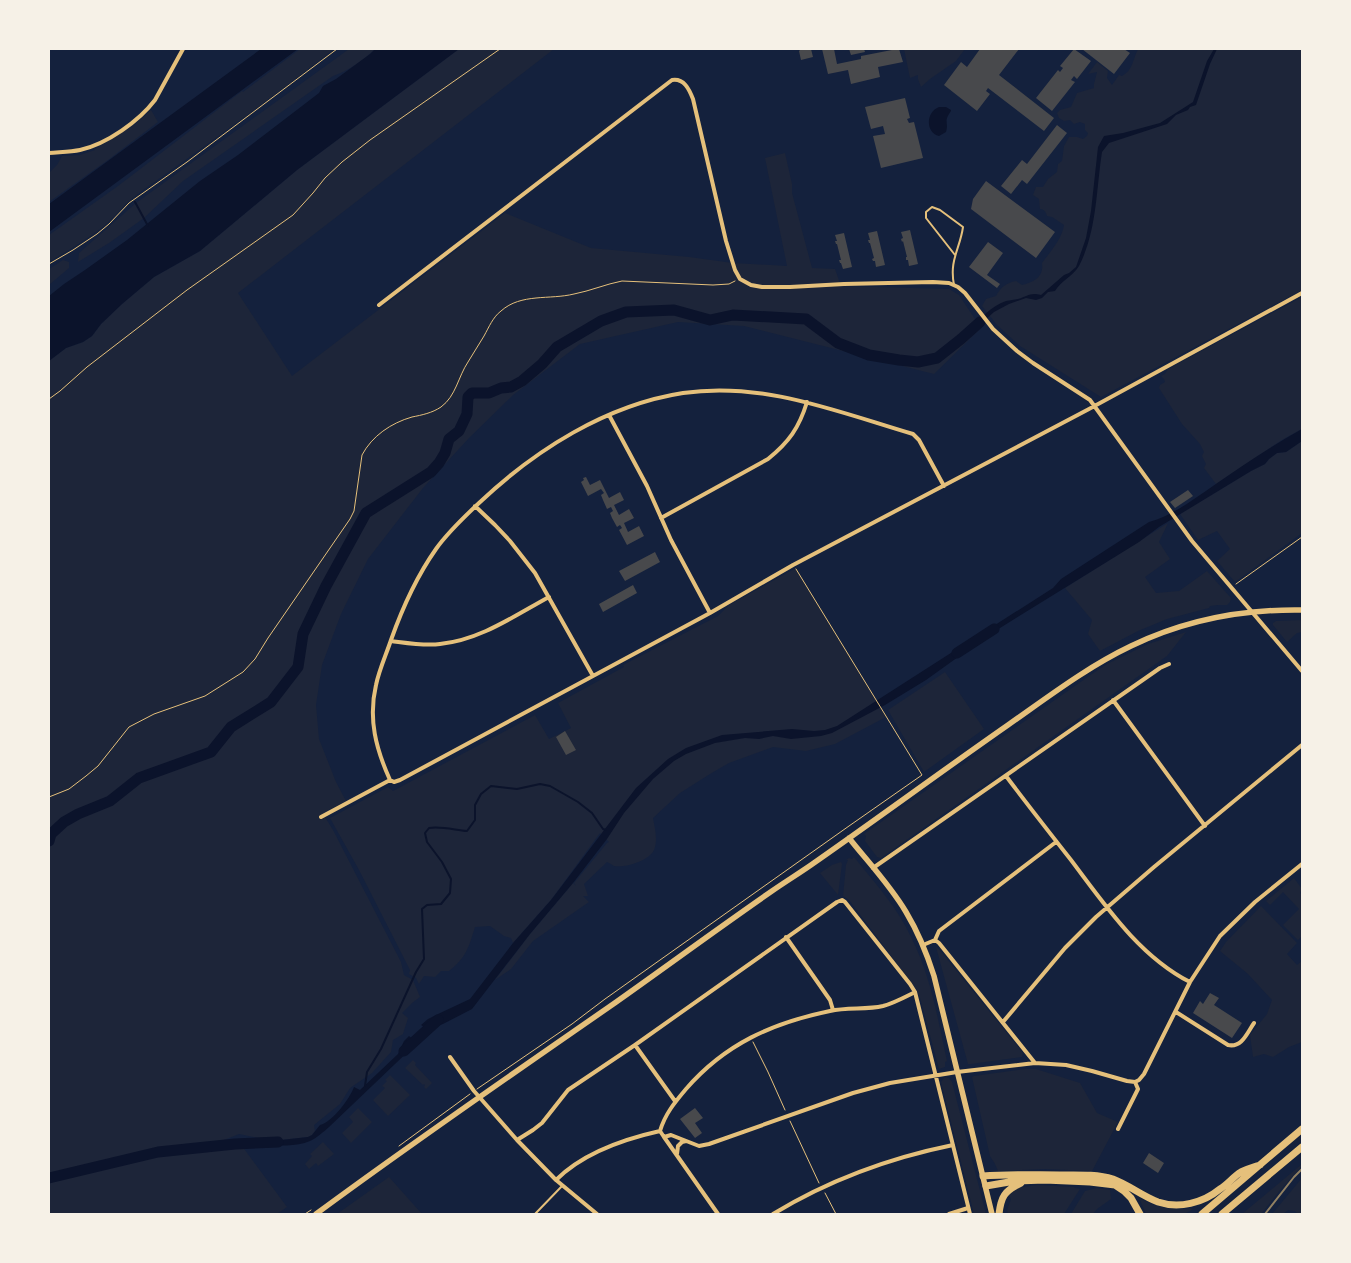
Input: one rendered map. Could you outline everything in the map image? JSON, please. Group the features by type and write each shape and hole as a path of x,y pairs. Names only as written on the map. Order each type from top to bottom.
{"highway":[{"path":"1202,1214 1302,1129"},
{"path":"1223,1214 1302,1147"},
{"path":"983,1176 1000,1175 1113,1180 1164,1204 1181,1205 1191,1204 1209,1196 1220,1190 1242,1172 1260,1165"},
{"path":"986,1186 1026,1180 1076,1178"},
{"path":"998,1214 1004,1194 1026,1180"},
{"path":"1102,1180 1124,1191 1136,1205 1140,1214"}],"main road":[{"path":"314,1212 849,838 1074,678 1107,658 1155,635 1186,625 1252,612 1302,610"},
{"path":"849,838 906,912 923,945 934,976 992,1214"}],"street":[{"path":"49,152 74,151 88,148 131,124 155,100 183,49"},
{"path":"379,305 672,80 678,79 684,82 693,99 726,241 735,270 740,279 762,287 933,282 944,282 954,285 965,293 987,322 1017,351 1088,398 1095,405 1175,519 1230,588 1302,671"},
{"path":"321,817 390,780 394,782 400,780 710,613 793,566 1302,293"},
{"path":"390,780 375,741 373,714 375,686 397,623 426,564 447,534 503,480 549,447 579,430 609,415 656,398 685,392 714,390 760,392 807,402 913,434 919,440 944,486"},
{"path":"661,518 768,459 780,449 795,430 803,416 807,402"},
{"path":"609,415 710,613"},
{"path":"475,506 528,562 593,676"},
{"path":"390,641 440,644 474,637 549,598"},
{"path":"874,868 1113,700 1160,668 1169,664"},
{"path":"1113,700 1204,826"},
{"path":"1002,1022 1065,948 1107,908 1302,745"},
{"path":"1006,776 1126,930 1170,970 1190,982"},
{"path":"923,945 934,940 939,931 1056,842"},
{"path":"664,1137 671,1135 699,1146 709,1144 853,1093 890,1083 957,1072 1035,1063 1066,1065 1135,1082 1144,1074 1190,982 1220,936 1264,895 1302,864"},
{"path":"518,1140 542,1123 568,1090 786,937 842,900 915,992 970,1214"},
{"path":"786,937 830,1000 832,1010"},
{"path":"934,940 945,950 1035,1063"},
{"path":"718,1214 660,1131 663,1120 675,1101 696,1077 731,1049 751,1037 790,1020 832,1010 883,1006 915,992"},
{"path":"1176,1012 1228,1046 1240,1044 1254,1023"},
{"path":"635,1044 675,1101"},
{"path":"450,1057 474,1091 518,1140 556,1180 597,1214"},
{"path":"1118,1129 1138,1089 1135,1082"},
{"path":"556,1180 566,1171 591,1155 628,1140 660,1131"},
{"path":"677,1156 678,1146 682,1142 687,1141"},
{"path":"773,1214 822,1187 848,1176 894,1159 953,1145"},
{"path":"949,1214 968,1208"}],"lane":[{"path":"954,285 952,271 963,226 932,207 926,212 926,218 955,255"},
{"path":"535,1214 562,1185"}],"path":[{"path":"49,264 96,234 109,224 129,203 187,162 337,49"},
{"path":"49,399 87,367 187,290 293,215 331,172 370,140 500,49"},
{"path":"49,796 68,789 98,766 130,727 154,714 213,692 249,666 350,519 354,510 362,455 366,448 376,436 392,425 439,409 449,401 466,364 493,319 500,311 516,302 532,298 573,295 622,281 714,285 729,284 740,279"},
{"path":"1230,588 1302,537"},
{"path":"394,1149 922,775 793,566"},
{"path":"751,1037 787,1116 836,1214"},
{"path":"305,1214 314,1212"}],"shaded area":[{"path":"261,49 298,49 49,232 49,204"},
{"path":"300,49 334,49 139,193 103,227 49,262 49,235 118,186"},
{"path":"349,49 375,49 356,65 333,76 183,181 144,218 78,262 79,253 136,203"},
{"path":"375,49 459,49 297,170 200,251 154,277 122,304 101,324 92,336 83,342 66,348 49,361 49,296 127,240 200,181 238,155 319,93 323,86 336,79"},
{"path":"459,49 554,49 238,293 292,376 505,213 591,248 733,263 787,266 765,158 785,153 792,184 792,193 812,268 835,269 841,286 949,289 959,295 981,328 934,374 744,326 678,322 580,344 513,395 469,438 423,488 368,559 341,614 322,665 316,705 319,739 336,782 346,801 327,811 325,817 401,962 404,975 413,980 420,997 402,1013 408,1018 403,1034 393,1040 391,1052 372,1073 350,1088 340,1104 314,1125 315,1131 312,1135 272,1141 239,1134 192,1153 242,1146 287,1207 277,1214 49,1214 49,361 66,348 83,342 92,336 101,324 122,304 154,277 200,251 297,170"},
{"path":"904,49 965,49 956,61 921,87 918,75 910,78"},
{"path":"1138,49 1302,49 1302,290 1101,397 1020,346 997,325 982,306 986,299 996,296 1007,284 1016,281 1022,285 1037,278 1041,272 1042,263 1063,230 1064,225 1047,216 1045,211 1040,209 1039,199 1033,195 1036,187 1043,187 1048,179 1057,172 1058,164 1062,161 1064,146 1069,137 1083,139 1088,133 1085,130 1085,124 1080,122 1074,124 1070,120 1064,121 1059,118 1057,113 1060,110 1071,107 1077,93 1094,88 1097,72 1088,74 1097,62 1108,71 1107,78 1112,85 1119,75 1126,74"},
{"path":"1214,49 1217,49 1196,105 1176,115 1167,124 1109,143 1102,152 1093,225 1085,253 1076,270 1055,291 1048,292 1042,298 1036,300 1026,298 1009,304 994,312 971,333 968,331 995,306 1032,294 1041,295 1076,267 1086,238 1098,147 1104,136 1160,123 1193,102 1207,61"},
{"path":"939,107 946,107 951,111 947,120 946,132 939,136 931,130 929,122 932,113"},
{"path":"151,110 158,122 49,202 49,173 62,156 80,155 95,150 134,125"},
{"path":"63,260 69,262 69,268 49,285 49,269"},
{"path":"1302,297 1302,429 1282,440 1216,484 1204,468 1206,464 1202,456 1204,452 1200,444 1182,424 1159,388 1165,382 1161,376 1168,369"},
{"path":"1302,429 1302,441 1286,452 1277,453 1265,464 1159,527 1139,542 1000,628 985,640 981,634 1053,588 1061,579 1149,522 1166,516 1182,507 1257,456"},
{"path":"1302,441 1302,533 1235,582 1217,561 1230,549 1217,531 1198,540 1180,514 1265,464 1277,453 1286,452"},
{"path":"1168,523 1159,542 1170,559 1145,577 1156,593 1179,591 1207,571 1231,598 1230,602 1227,605 1210,606 1209,608 1167,619 1138,631 1100,651 1088,634 1092,620 1065,588"},
{"path":"796,568 886,717 835,744 806,751 773,747 729,763 680,793 653,818 656,842 651,854 636,863 624,866 614,866 607,862 584,884 588,896 583,896 589,902 533,941 511,969 495,980 530,934 573,883 576,886 574,883 609,842 600,833 551,900 513,943 511,938 504,936 490,926 475,927 466,952 455,966 449,971 441,971 435,977 424,976 419,984 416,978 409,974 410,970 330,818 388,787 393,791 535,715 549,739 571,728 558,703 624,667 623,665 718,616 729,605"},
{"path":"1302,620 1302,632 1297,633 1287,642 1273,625 1276,621"},
{"path":"1186,632 1167,656 881,858 877,857 865,841 866,836 864,834 1107,664 1148,644"},
{"path":"968,642 972,647 926,680 885,705 832,733 791,739 773,736 715,743 686,754 674,761 653,779 624,813 607,839 573,883 530,934 472,1009 429,1030 421,1025 428,1019 470,999 513,943 551,900 636,788 668,759 686,748 722,735 792,729 814,731 837,726"},
{"path":"945,672 984,729 924,772 888,710"},
{"path":"854,857 893,906 919,953 937,1014 947,1061 945,1062 945,1067 939,1069 916,989 849,900 843,896 848,860 846,860"},
{"path":"841,862 838,895 820,873 832,865"},
{"path":"1294,878 1302,889 1300,893 1302,895 1302,936 1298,940 1283,925 1299,909 1283,892 1270,905 1266,901"},
{"path":"1261,906 1297,943 1287,954 1297,965 1302,961 1302,1042 1289,1047 1273,1057 1264,1054 1253,1057 1250,1035 1267,1014 1272,1000 1248,974 1220,951 1226,942"},
{"path":"936,947 1023,1053 1022,1057 968,1064"},
{"path":"409,1036 417,1043 318,1137 299,1144 262,1146 262,1139 272,1141 312,1135 320,1125 330,1119 340,1109 354,1087 360,1090 398,1054 404,1041"},
{"path":"413,1060 416,1063 415,1065 432,1083 426,1089 424,1084 405,1068"},
{"path":"1036,1069 1080,1083 1097,1113 1118,1122 1092,1171 1044,1169 998,1171 990,1156 972,1077"},
{"path":"390,1075 410,1095 388,1116 373,1100 385,1088 382,1086"},
{"path":"945,1077 949,1078 952,1082 986,1214 974,1214 941,1082"},
{"path":"358,1108 372,1122 351,1143 342,1133 353,1122 349,1117"},
{"path":"323,1142 334,1154 318,1166 316,1163 309,1169 305,1164 312,1156 310,1154"},
{"path":"1302,1164 1261,1214 1242,1214"},
{"path":"389,1177 422,1214 337,1214"},
{"path":"1302,1178 1302,1214 1288,1210 1283,1214 1272,1214"},
{"path":"1038,1185 1080,1189 1064,1214 1008,1214 1007,1210 1011,1199 1007,1193 1016,1188"},
{"path":"1097,1188 1110,1190 1111,1199 1093,1214 1071,1214 1085,1191"},
{"path":"1141,1199 1165,1208 1191,1208 1192,1210 1184,1214 1146,1214"}],"building":[{"path":"800,49 811,49 813,57 801,60"},
{"path":"822,49 834,49 837,64 861,59 861,56 897,49 899,49 903,62 878,67 880,77 851,84 848,70 828,74"},
{"path":"849,49 864,49 865,52 851,55"},
{"path":"980,49 1019,49 999,75 1054,118 1044,131 988,88 986,91 990,94 977,111 944,85 961,62 967,67"},
{"path":"1074,49 1091,61 1077,79 1074,76 1071,80 1075,82 1052,111 1036,98 1058,70 1060,72 1063,68 1060,66"},
{"path":"1082,49 1124,49 1130,53 1114,74"},
{"path":"905,98 910,118 907,119 909,123 914,122 923,158 881,168 873,136 885,134 883,126 871,129 865,107"},
{"path":"1057,125 1067,133 1027,184 1022,180 1011,194 1001,186 1022,160 1027,164"},
{"path":"986,181 1055,232 1036,258 971,209 973,199"},
{"path":"910,230 918,264 909,266 901,239 903,238 901,232"},
{"path":"877,231 885,265 876,267 875,261 872,259 874,258 868,240 870,240 868,233"},
{"path":"844,233 852,267 843,269 839,260 841,260 835,235"},
{"path":"988,242 1003,253 987,275 1000,284 997,288 969,267"},
{"path":"586,477 590,485 600,480 609,498 620,492 624,500 614,505 619,515 629,509 634,518 624,523 628,532 639,526 644,536 627,545 619,530 622,528 620,525 617,527 612,518 610,513 613,511 611,507 607,509 601,495 604,493 601,489 588,496 581,482"},
{"path":"1188,490 1193,496 1175,508 1170,502"},
{"path":"655,552 660,562 625,581 619,571"},
{"path":"633,585 637,593 603,612 599,604"},
{"path":"565,731 576,750 566,755 556,737"},
{"path":"1210,993 1219,998 1214,1005 1242,1023 1232,1038 1193,1013 1200,1001 1203,1004"},
{"path":"695,1108 703,1118 695,1123 702,1133 695,1138 680,1119"},
{"path":"1149,1153 1164,1163 1158,1173 1143,1163"}],"waterway":[{"path":"135,202 148,226"},
{"path":"49,841 51,834 64,822 110,801 139,778 211,752 231,727 271,702 298,667 303,634 326,586 366,513 431,472 439,463 445,453 449,439 459,431 467,414 468,397 472,393 489,393 501,388 511,387 522,381 542,364 557,347 601,321 626,312 674,310 710,320 733,315 806,319 838,343 869,355 918,362 937,358 980,322"},
{"path":"957,653 994,629"},
{"path":"365,1086 367,1072 381,1049 416,972 424,959 422,909 427,905 441,904 450,893 451,879 442,862 427,842 425,833 429,828 467,831 475,820 475,805 481,794 491,786 517,789 540,784 550,786 578,802 592,813 603,829 606,830"},
{"path":"404,1051 438,1020"},
{"path":"49,1178 158,1152 235,1144 278,1142"}],"railway":[{"path":"1265,1214 1302,1169"}]}
